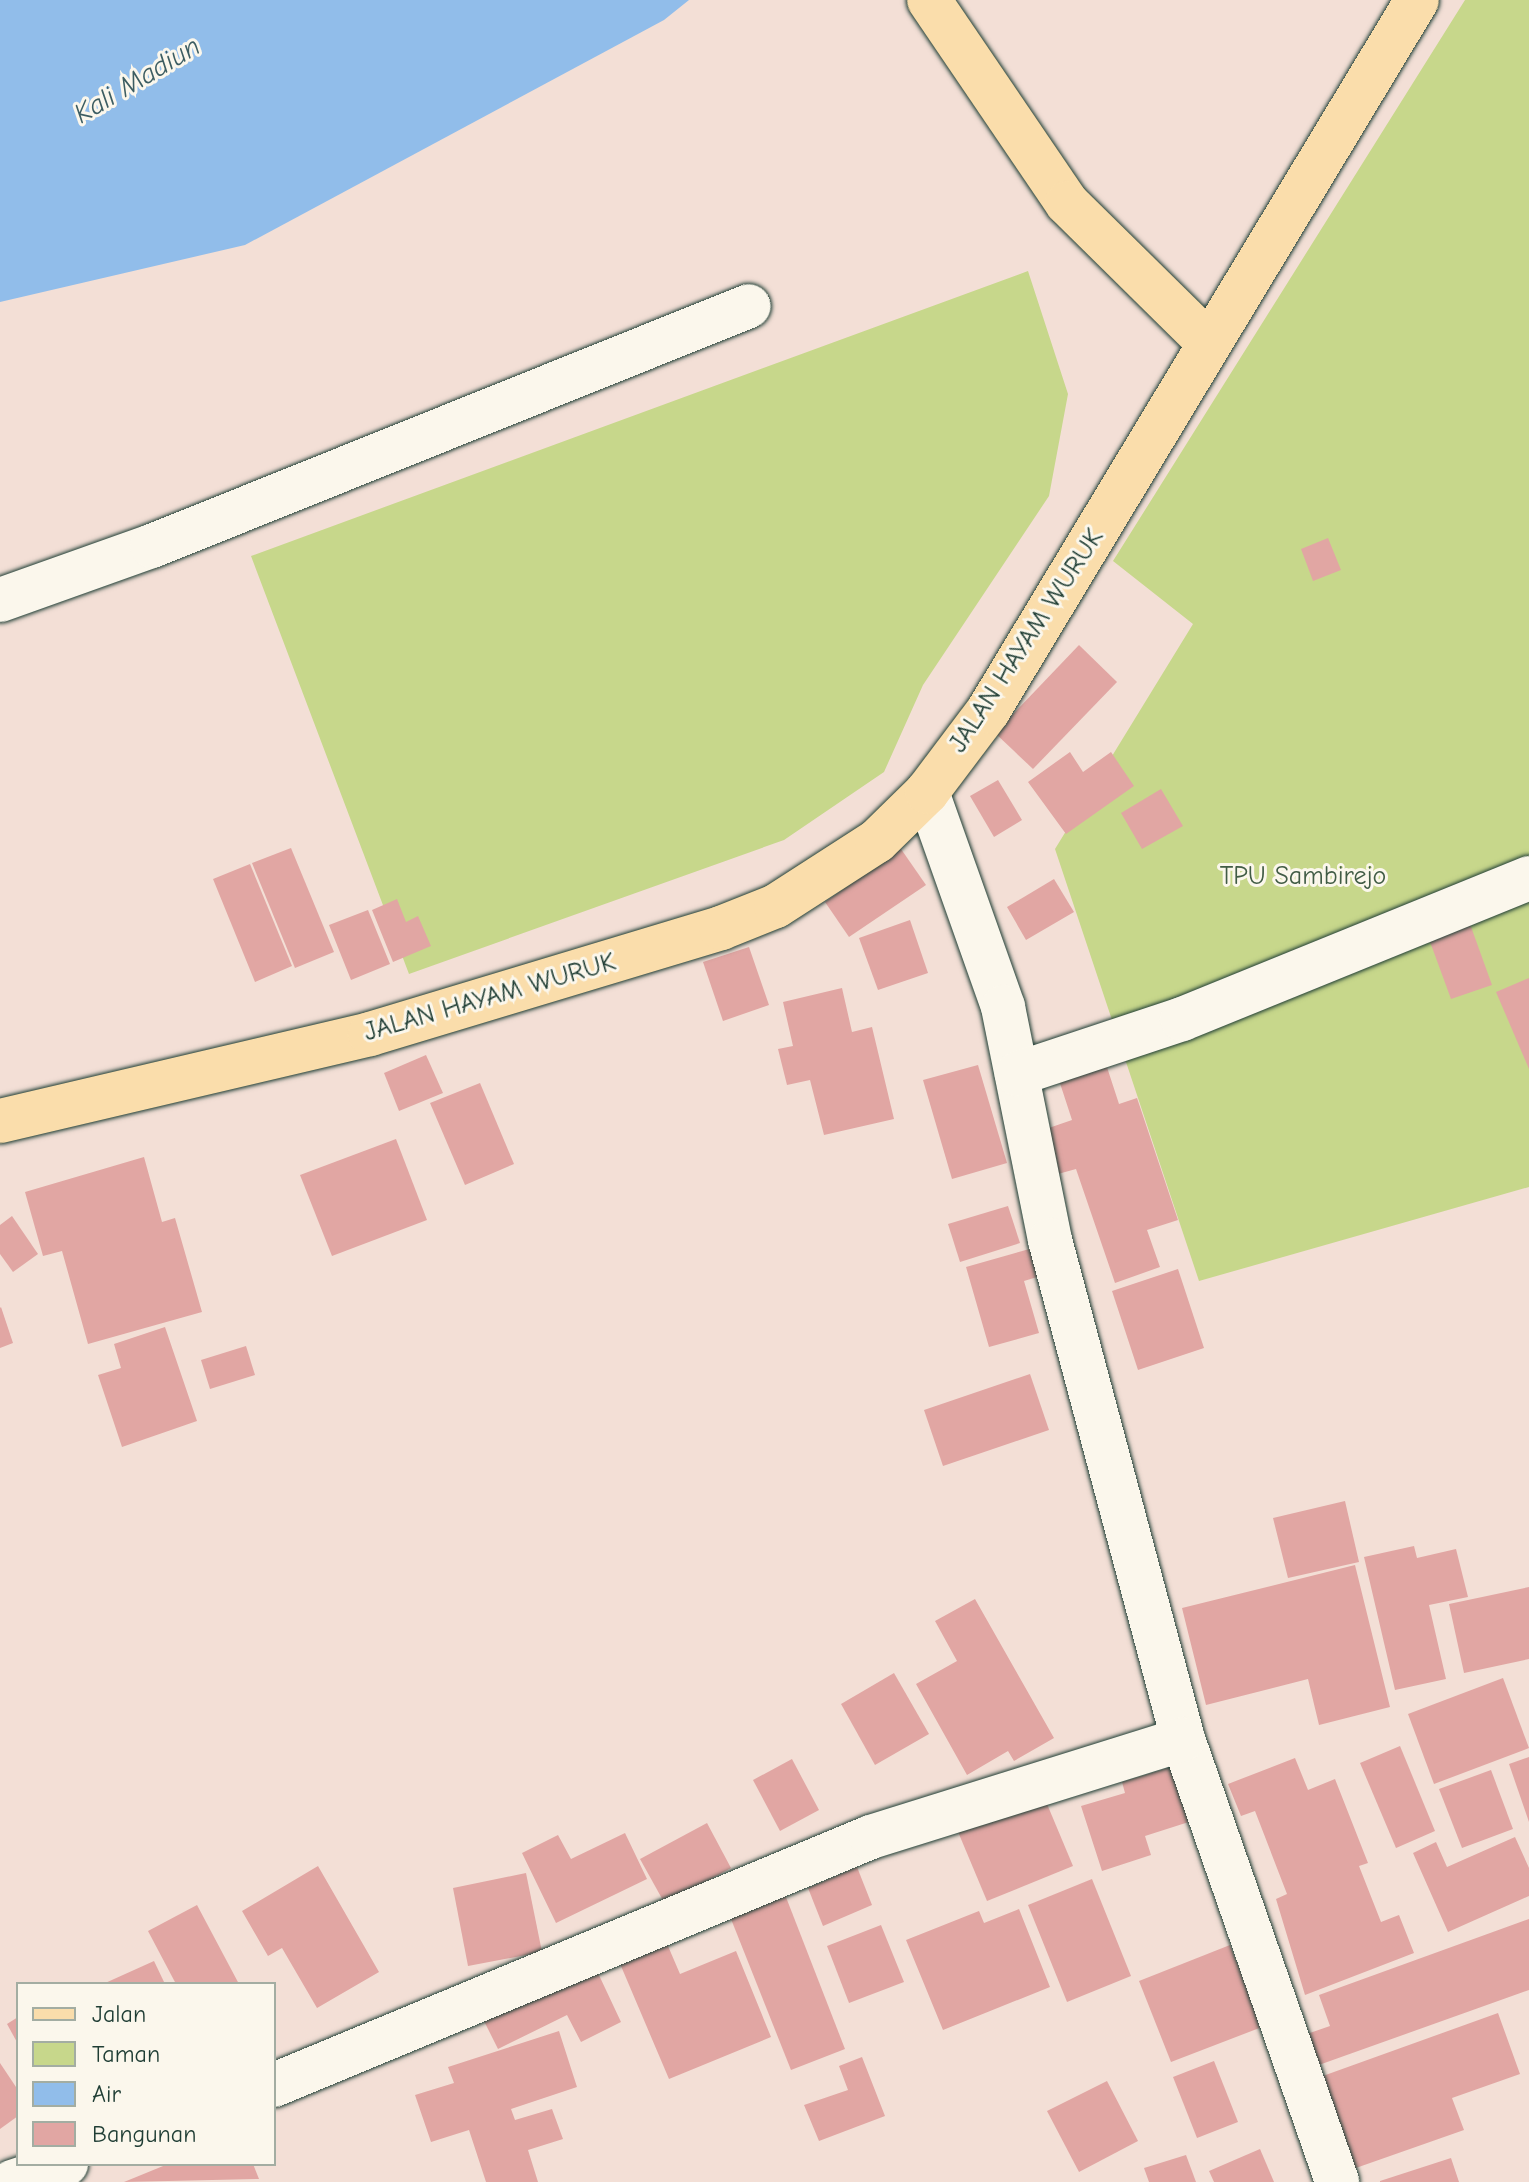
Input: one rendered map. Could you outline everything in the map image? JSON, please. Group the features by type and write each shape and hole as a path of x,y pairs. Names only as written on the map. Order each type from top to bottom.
{"main road":[{"name":"JALAN HAYAM WURUK","path":"0,1121 370,1034 721,928 776,906 877,841 927,792 1039,631 1208,342 1417,0"},
{"path":"933,6 1067,203 1208,342"}],"street":[{"path":"0,600 152,546 749,306"},
{"path":"927,792 1003,1007 1050,1240 1183,1739 1337,2182"},
{"path":"1017,1074 1182,1019 1529,878"},
{"path":"276,2084 871,1837 1183,1739"},
{"path":"12,2182 60,2166"}],"green space":[{"name":"TPU Sambirejo","path":"1465,0 1529,0 1529,1187 1199,1281 1055,849 1193,624 1113,561"},
{"path":"1028,271 1068,394 1049,496 923,685 884,772 784,840 409,974 251,556"}],"water":[{"name":"Kali Madiun","path":"0,0 689,0 664,20 245,245 0,302"}],"building":[{"path":"1328,538 1341,570 1313,581 1301,549"},
{"path":"1079,645 1117,682 1033,769 995,733"},
{"path":"1070,752 1083,772 1111,752 1134,786 1066,834 1028,782"},
{"path":"998,780 1022,820 994,837 970,796"},
{"path":"1161,789 1183,826 1142,849 1121,813"},
{"path":"291,848 334,952 295,968 252,863"},
{"path":"901,849 926,885 849,937 825,902"},
{"path":"250,864 292,966 255,982 213,879"},
{"path":"1054,879 1074,912 1026,940 1007,907"},
{"path":"397,899 406,922 418,916 431,946 393,962 372,910"},
{"path":"368,910 390,964 351,980 329,925"},
{"path":"910,920 928,973 878,990 859,938"},
{"path":"1470,924 1492,985 1451,999 1429,939"},
{"path":"749,947 769,1005 723,1021 703,962"},
{"path":"1529,978 1529,1069 1496,992"},
{"path":"842,988 852,1032 872,1027 894,1119 824,1135 810,1080 787,1085 778,1049 793,1046 783,1002"},
{"path":"426,1055 443,1093 399,1111 384,1073"},
{"path":"1104,1058 1119,1104 1137,1098 1178,1220 1147,1230 1160,1267 1115,1283 1076,1169 1058,1174 1043,1130 1072,1120 1057,1074"},
{"path":"978,1065 1007,1163 952,1179 923,1080"},
{"path":"480,1083 514,1164 465,1185 430,1103"},
{"path":"396,1139 427,1220 332,1256 300,1175"},
{"path":"144,1157 162,1222 175,1218 202,1312 88,1344 62,1251 43,1256 25,1192"},
{"path":"1008,1206 1020,1243 960,1262 948,1224"},
{"path":"12,1216 38,1254 13,1272 0,1254 0,1225"},
{"path":"1040,1246 1047,1274 1024,1281 1039,1333 989,1347 966,1267"},
{"path":"1178,1269 1204,1348 1138,1370 1112,1291"},
{"path":"0,1308 13,1343 0,1348"},
{"path":"165,1327 197,1421 122,1447 98,1375 121,1368 114,1344"},
{"path":"246,1346 255,1375 210,1389 201,1360"},
{"path":"1030,1374 1049,1430 943,1466 924,1410"},
{"path":"1345,1501 1359,1562 1288,1578 1273,1518"},
{"path":"1414,1546 1417,1558 1456,1549 1468,1597 1429,1605 1446,1679 1395,1690 1364,1557"},
{"path":"1355,1565 1390,1707 1319,1725 1308,1679 1206,1705 1182,1608"},
{"path":"1529,1587 1529,1659 1464,1673 1449,1604"},
{"path":"975,1599 1054,1738 1014,1761 1008,1751 967,1775 916,1684 957,1661 935,1621"},
{"path":"894,1673 929,1734 875,1765 841,1704"},
{"path":"1503,1678 1529,1748 1434,1784 1408,1714"},
{"path":"1400,1746 1435,1831 1396,1848 1360,1763"},
{"path":"1529,1757 1529,1822 1509,1764"},
{"path":"1295,1758 1308,1790 1335,1779 1368,1863 1359,1866 1381,1922 1399,1915 1414,1953 1305,1995 1276,1899 1287,1894 1255,1811 1241,1816 1228,1784"},
{"path":"792,1759 819,1810 780,1831 753,1780"},
{"path":"1178,1765 1195,1820 1145,1836 1151,1855 1102,1871 1081,1806 1125,1793 1122,1782"},
{"path":"1491,1770 1513,1829 1462,1848 1439,1789"},
{"path":"1042,1792 1073,1866 987,1901 956,1827"},
{"path":"707,1823 731,1868 665,1904 640,1859"},
{"path":"625,1833 647,1879 556,1923 522,1853 558,1835 571,1859"},
{"path":"1515,1837 1529,1868 1529,1896 1448,1932 1413,1853 1436,1842 1447,1867"},
{"path":"318,1866 379,1972 317,2008 282,1948 268,1956 242,1911"},
{"path":"857,1867 872,1905 823,1926 808,1888"},
{"path":"526,1873 542,1952 468,1966 453,1888"},
{"path":"1092,1879 1131,1976 1067,2002 1028,1905"},
{"path":"784,1892 845,2049 791,2070 729,1914"},
{"path":"197,1905 238,1982 175,1982 148,1931"},
{"path":"1019,1909 1050,1987 943,2030 906,1940 979,1911 984,1923"},
{"path":"1529,1919 1529,1990 1316,2066 1304,2035 1330,2026 1319,1995"},
{"path":"881,1925 904,1982 849,2003 827,1946"},
{"path":"665,1939 680,1974 736,1951 771,2037 669,2079 618,1959"},
{"path":"1230,1945 1262,2027 1171,2062 1139,1981"},
{"path":"590,1956 621,2022 581,2042 567,2015 498,2049 478,2009"},
{"path":"154,1961 164,1982 107,1982"},
{"path":"1498,2013 1520,2074 1452,2098 1464,2130 1353,2169 1320,2077"},
{"path":"16,2018 16,2040 7,2024"},
{"path":"559,2031 577,2087 511,2109 515,2120 552,2109 563,2139 528,2150 538,2182 486,2182 469,2130 431,2142 415,2095 454,2083 448,2067"},
{"path":"862,2057 885,2116 819,2141 804,2105 848,2090 839,2066"},
{"path":"1214,2061 1238,2122 1197,2138 1173,2077"},
{"path":"0,2063 16,2087 16,2117 0,2129"},
{"path":"1107,2081 1138,2141 1079,2172 1047,2111"},
{"path":"1260,2149 1274,2182 1214,2182 1209,2171"},
{"path":"1186,2155 1196,2182 1149,2182 1144,2168"},
{"path":"1451,2158 1459,2182 1380,2182 1380,2181"},
{"path":"163,2166 254,2166 259,2179 124,2182"}]}
